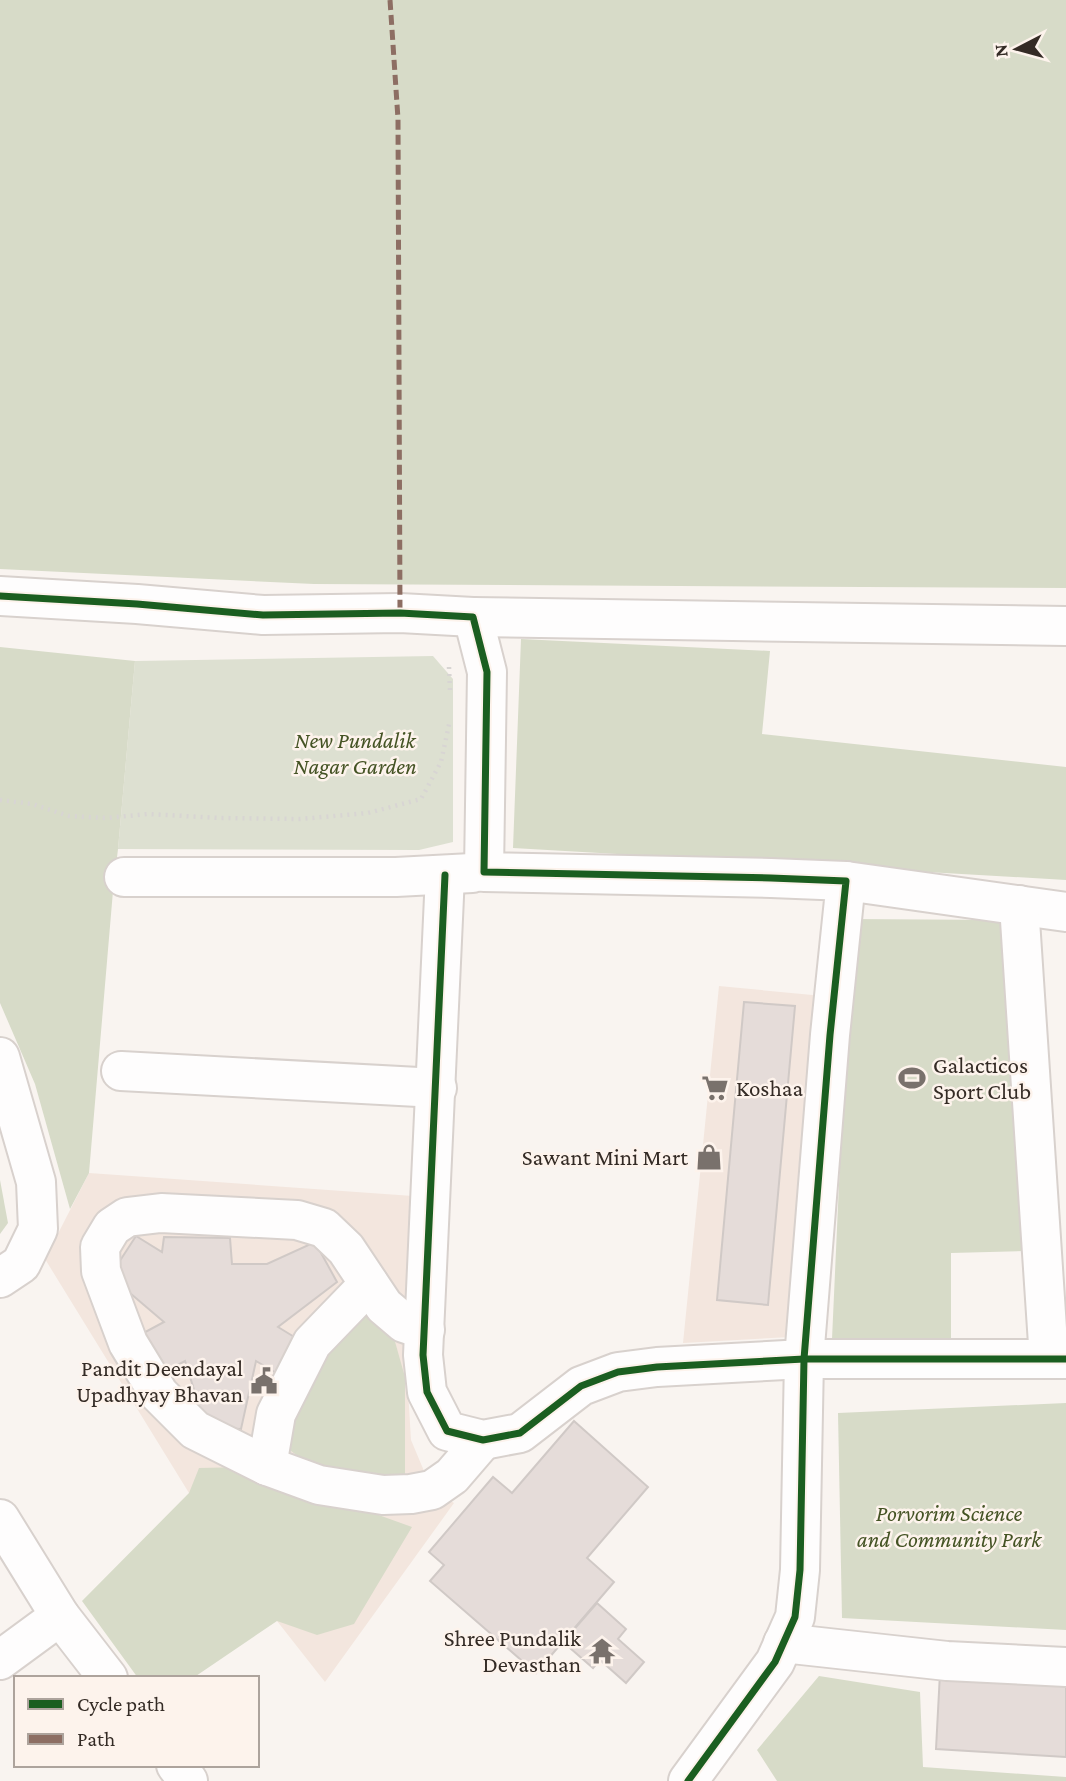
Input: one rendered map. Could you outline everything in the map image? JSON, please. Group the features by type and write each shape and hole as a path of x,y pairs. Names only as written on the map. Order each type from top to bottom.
{"street":[{"path":"0,596 263,615 400,613 473,617 1066,626"},
{"path":"473,617 487,672 484,872"},
{"path":"124,877 396,877 484,872 846,881 1066,912"},
{"path":"446,874 423,1354 427,1392 447,1431 483,1440 520,1433 581,1386 618,1372 657,1367 804,1359 1057,1359 1019,905"},
{"path":"688,1781 775,1662 795,1617 800,1570 804,1359 830,1035 846,881"},
{"path":"0,1057 36,1182 38,1229 21,1264 0,1278"},
{"path":"121,1071 437,1088"},
{"path":"425,1330 404,1323 384,1307 345,1250 324,1228 297,1220 161,1213 127,1217 112,1227 100,1247 101,1271 128,1343 159,1394 195,1430 267,1466 319,1485 383,1495 432,1490 452,1476 483,1440"},
{"path":"267,1466 276,1414 312,1343 369,1284"},
{"path":"0,1519 60,1615 106,1676"},
{"path":"0,1660 60,1615"},
{"path":"783,1643 947,1661 1066,1667"}],"path":[{"path":"449,660 451,699"},
{"path":"0,800 32,804 69,816 82,817 148,814 300,819 368,813 421,799 441,762 452,712"}],"shaded area":[{"path":"719,986 823,996 790,1337 683,1343"},
{"name":"Pandit Deendayal Upadhyay Bhavan","path":"89,1173 413,1196 404,1323 411,1440 432,1490 454,1503 325,1682 277,1621 189,1493 45,1259"}],"green space":[{"path":"0,0 1066,0 1066,588 314,584 0,569"},
{"path":"521,639 770,651 762,734 1066,767 1066,880 513,848"},
{"path":"0,647 135,661 89,1173 70,1209 35,1084 0,1003"},
{"name":"New Pundalik Nagar Garden","path":"433,656 453,679 453,842 419,850 118,849 135,661"},
{"path":"851,919 1000,920 1025,1251 951,1253 951,1339 832,1339"},
{"path":"0,1180 8,1223 0,1234"},
{"path":"351,1289 390,1324 405,1377 405,1474 375,1477 322,1474 291,1451 288,1411"},
{"name":"Porvorim Science and Community Park","path":"1066,1403 1066,1630 842,1618 838,1413"},
{"path":"245,1467 412,1527 354,1624 317,1635 277,1621 196,1676 137,1676 82,1601 189,1493 199,1468"},
{"path":"819,1676 920,1692 923,1767 1066,1777 1066,1781 777,1781 757,1750"}],"building":[{"path":"744,1002 795,1006 768,1305 717,1300"},
{"path":"136,1236 162,1252 164,1237 230,1238 232,1264 267,1264 315,1242 337,1282 278,1327 309,1346 288,1380 256,1361 241,1429 195,1427 195,1393 185,1361 157,1376 136,1337 164,1322 110,1276"},
{"path":"574,1421 648,1487 587,1558 614,1582 536,1673 430,1581 444,1565 429,1552 493,1477 512,1493"},
{"name":"Shree Pundalik Devasthan","path":"597,1603 626,1629 618,1639 644,1662 626,1683 600,1660 593,1668 563,1642"},
{"path":"940,1673 1066,1681 1066,1757 936,1749"}],"marked path":[{"path":"390,0 398,119 400,613"}],"cycle path":[{"path":"0,596 263,615 400,613 473,617 487,672 484,872 846,881 830,1035 804,1359 800,1570 795,1617 775,1662 688,1781"},
{"path":"445,875 423,1355 427,1392 447,1431 483,1440 520,1433 581,1386 618,1372 657,1367 804,1359 1066,1359"}],"place":[{"name":"Galacticos Sport Club","path":"912,1078"},
{"name":"Koshaa","path":"715,1088"},
{"name":"Sawant Mini Mart","path":"709,1157"},
{"name":"Pandit Deendayal Upadhyay Bhavan","path":"264,1381"},
{"name":"Shree Pundalik Devasthan","path":"602,1651"}]}
